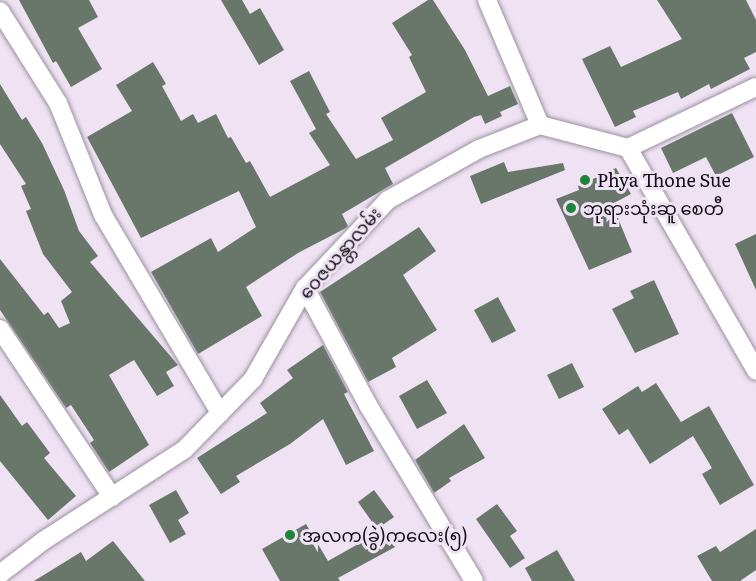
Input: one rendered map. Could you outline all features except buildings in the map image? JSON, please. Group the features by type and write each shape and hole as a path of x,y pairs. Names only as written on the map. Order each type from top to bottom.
{"street":[{"path":"487,0 540,125 628,148 756,87"},
{"path":"0,11 58,103 103,215 220,413"},
{"name":"ဝေဇယန္တာလမ်း","path":"0,574 43,541 185,448 253,379 305,288 388,200 479,149 540,125"},
{"path":"628,148 756,372"},
{"path":"305,288 368,405 474,581"},
{"path":"2,335 112,496"}],"place":[{"name":"Phya Thone Sue","path":"585,180"},
{"name":"ဘုရားသုံးဆူ စေတီ","path":"571,208"},
{"name":"အလက(ခွဲ)ကလေး(၅)","path":"290,535"}]}
